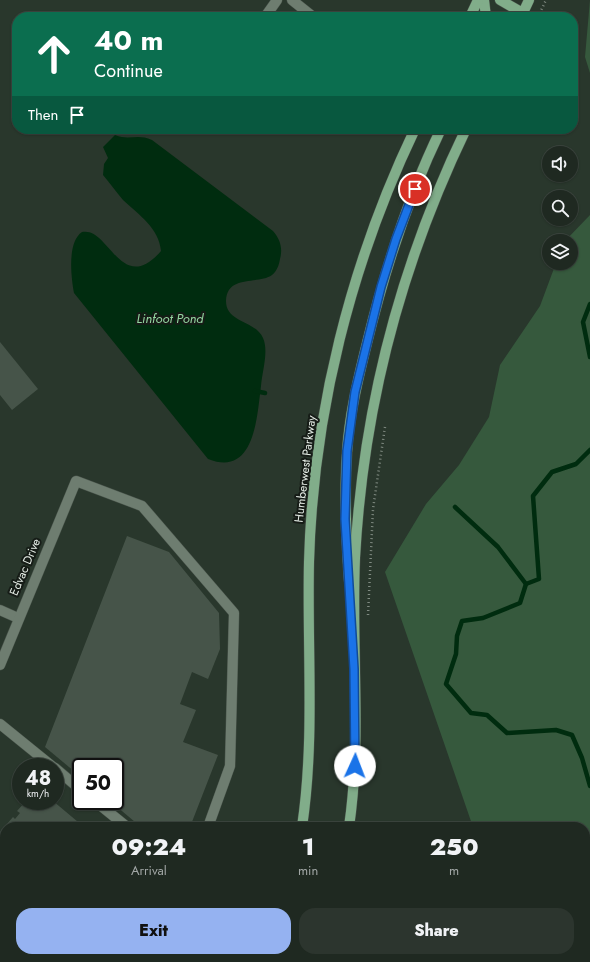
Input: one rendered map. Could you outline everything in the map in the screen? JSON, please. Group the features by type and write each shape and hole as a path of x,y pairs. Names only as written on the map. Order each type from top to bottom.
{"main road":[{"path":"472,12 478,0"},
{"path":"484,0 485,12"},
{"path":"500,0 518,12"},
{"path":"520,0 522,12"},
{"path":"523,12 529,0"},
{"name":"Humberwest Parkway","path":"303,822 308,771 309,736 309,560 317,464 324,414 345,318 362,263 377,219 411,134"},
{"path":"354,669 345,519 347,451 355,392 381,287 396,239 439,134"},
{"path":"350,822 354,779 354,592 357,529 364,465 376,387 392,323 409,266 439,186 464,134"}],"street":[{"path":"269,12 277,0"},
{"path":"292,0 307,12"},
{"name":"Edvac Drive","path":"0,665 18,618 76,481 142,506 234,613 230,766 210,822"},
{"path":"0,610 18,618"},
{"path":"0,724 42,758"},
{"path":"64,776 72,783"},
{"path":"106,810 121,822"}],"path":[{"path":"540,12 546,0"},
{"path":"368,617 373,508 385,420"}],"shaded area":[{"path":"590,0 590,73 585,57"},
{"path":"590,215 590,822 471,822 385,572 426,504 459,465 489,417 500,365 540,306 553,270 578,270 578,234 572,234"}],"water":[{"name":"Linfoot Pond","path":"115,135 120,137 142,137 152,140 273,231 279,240 281,255 274,273 266,278 237,284 232,287 228,293 226,301 227,308 231,314 259,332 265,343 265,362 255,427 251,441 244,452 236,460 224,463 208,459 74,293 71,269 72,251 77,237 82,232 92,233 126,264 136,267 147,263 161,251 156,235 147,222 123,200 103,175 104,164 108,158 103,147"}],"building":[{"path":"0,342 38,389 12,410 0,395"},
{"path":"127,536 169,552 219,613 220,649 208,679 192,672 180,704 196,710 183,742 218,755 192,822 135,822 121,810 124,810 124,758 72,758 72,770 64,763 64,758 58,758 45,747"},
{"path":"18,810 64,810 78,822 9,822 13,817 15,819 20,813 17,811"}],"waterway":[{"path":"590,304 583,322 590,357"},
{"path":"255,391 265,393"},
{"path":"590,450 576,464 552,472 533,496 539,579 526,584 520,603 483,618 462,621 457,636 456,654 446,684 471,713 487,715 507,733 556,730 572,735 582,758 590,786"},
{"path":"455,507 498,547 526,584"}],"route":[{"path":"355,766 354,669 345,519 347,451 355,392 381,287 396,239 415,189"}]}
